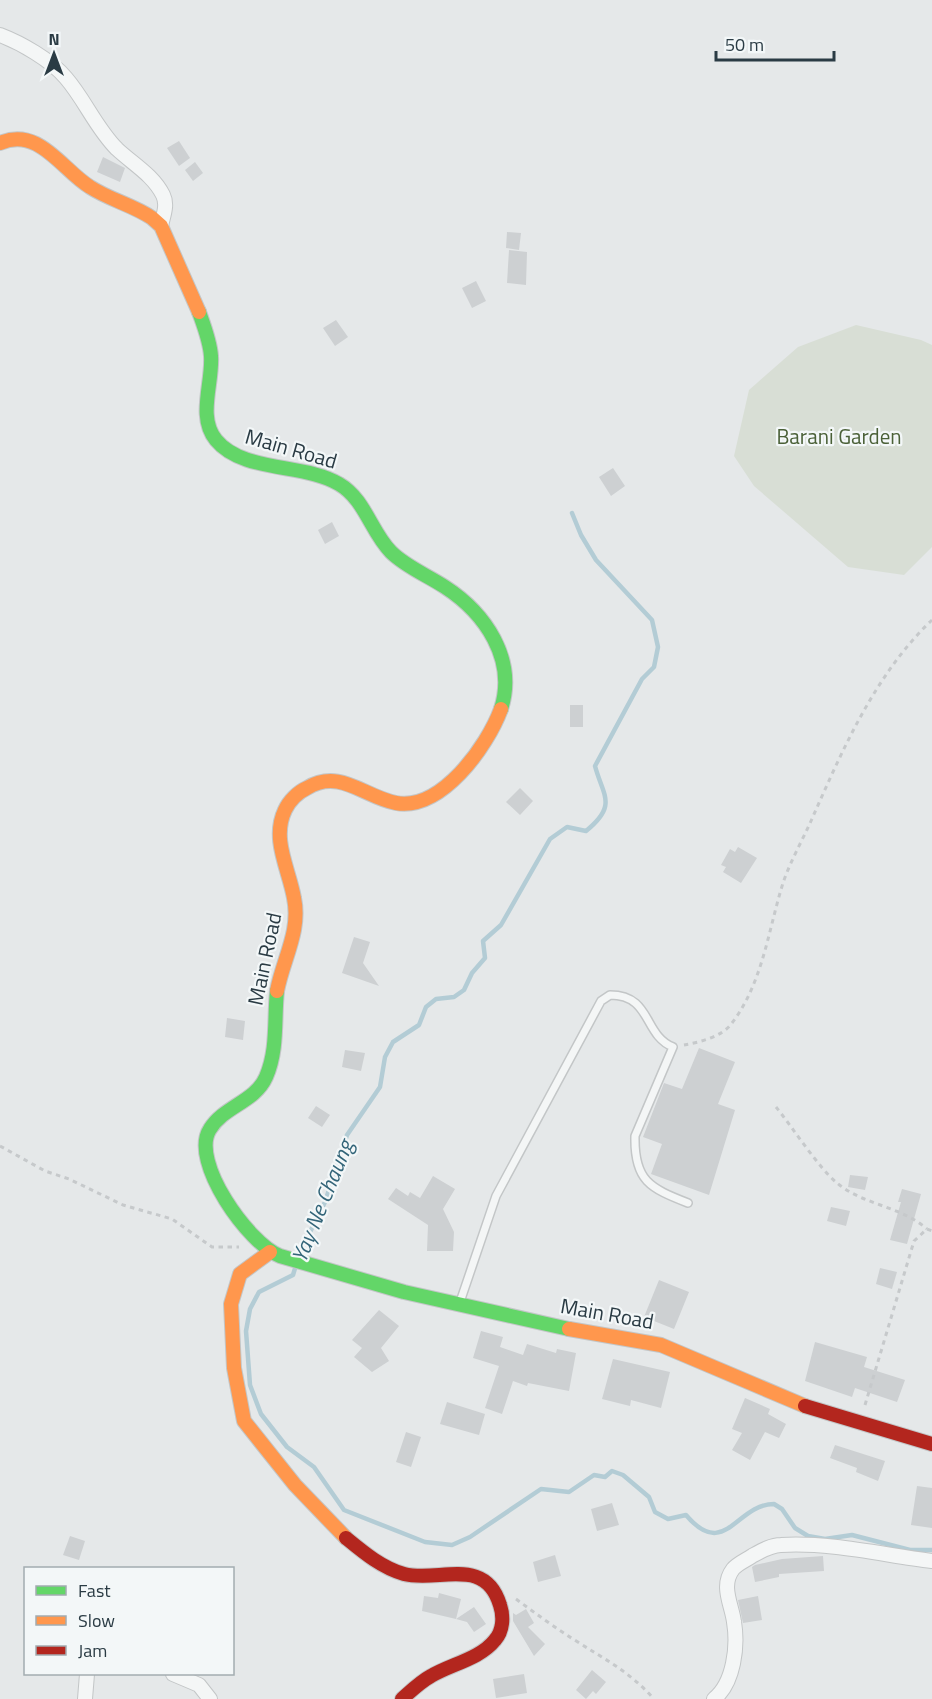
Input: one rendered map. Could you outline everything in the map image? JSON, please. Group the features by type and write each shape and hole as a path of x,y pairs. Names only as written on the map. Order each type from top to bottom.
{"main road":[{"name":"Main Road","path":"0,142 12,139 33,142 83,183 101,194 143,211 160,226 207,335 212,363 208,422 218,443 231,453 321,477 348,490 389,550 405,563 452,592 481,617 496,641 506,680 504,700 494,727 458,777 436,796 410,804 391,803 344,781 318,780 296,794 283,813 277,835 297,906 297,922 278,985 270,1064 260,1087 217,1120 207,1133 204,1144 209,1165 235,1214 266,1249 351,1277 459,1305 562,1328 661,1345 788,1399 859,1424 932,1444"},
{"path":"266,1249 245,1268 238,1277 234,1290 231,1315 233,1351 238,1399 244,1421 334,1528 363,1551 404,1574 418,1576 452,1572 466,1574 490,1587 498,1597 501,1611 499,1634 495,1641 476,1654 428,1677 402,1699"}],"street":[{"path":"0,35 39,57 65,77 99,128 117,149 147,174 164,196 166,207 160,226"},
{"path":"714,1699 727,1680 736,1641 734,1621 726,1593 728,1581 733,1570 762,1550 779,1545 837,1548 932,1561"},
{"path":"85,1699 87,1675"},
{"path":"175,1675 199,1685 210,1699"}],"lane":[{"path":"459,1305 496,1196 601,1001 610,995 631,998 641,1007 660,1039 673,1047 635,1136 634,1151 643,1179 654,1190 688,1203"}],"path":[{"path":"673,1047 714,1036 730,1026 748,999 771,935 783,883 834,768 886,673 932,620"},
{"path":"776,1107 836,1182 851,1192 914,1218 932,1231"},
{"path":"0,1146 45,1171 69,1179 123,1205 172,1219 212,1247 266,1249"},
{"path":"859,1424 914,1241 927,1229"},
{"path":"490,1587 516,1599 573,1640 614,1662 640,1683 654,1699"}],"green space":[{"name":"Barani Garden","path":"856,325 921,340 932,345 932,547 904,575 848,567 754,486 734,456 749,390 798,347"}],"building":[{"path":"179,141 190,158 179,166 167,148"},
{"path":"103,157 125,168 120,182 97,172"},
{"path":"195,162 203,173 193,181 185,170"},
{"path":"507,232 521,233 519,250 506,248"},
{"path":"509,250 527,252 526,285 507,283"},
{"path":"476,281 486,301 472,308 462,288"},
{"path":"336,320 348,337 335,346 323,328"},
{"path":"613,468 625,486 611,496 599,477"},
{"path":"332,522 339,536 325,544 318,530"},
{"path":"570,705 583,705 583,727 570,727"},
{"path":"520,788 533,801 520,815 506,802"},
{"path":"738,847 757,858 741,883 723,872 726,867 721,865 730,849 735,852"},
{"path":"354,937 370,942 363,963 379,986 342,973"},
{"path":"227,1018 245,1021 243,1040 225,1037"},
{"path":"699,1048 735,1062 718,1104 735,1110 709,1195 651,1174 662,1144 643,1137 664,1083 682,1089"},
{"path":"345,1050 365,1053 361,1071 342,1067"},
{"path":"316,1106 330,1115 322,1127 308,1118"},
{"path":"850,1175 868,1177 865,1190 848,1187"},
{"path":"433,1176 455,1189 443,1209 454,1232 453,1251 427,1251 428,1225 388,1199 396,1188 408,1196 410,1192 420,1198"},
{"path":"902,1189 921,1194 907,1244 890,1240 901,1202 898,1202"},
{"path":"831,1207 850,1211 846,1226 827,1221"},
{"path":"880,1268 897,1272 892,1289 876,1284"},
{"path":"659,1280 689,1292 674,1329 644,1317"},
{"path":"379,1310 399,1326 381,1348 389,1361 372,1372 354,1357 362,1348 352,1340"},
{"path":"481,1331 503,1337 500,1347 523,1355 527,1344 556,1353 557,1349 576,1353 569,1391 528,1383 527,1386 513,1381 502,1414 485,1408 499,1366 473,1358"},
{"path":"815,1342 867,1357 864,1367 905,1380 897,1402 855,1388 852,1397 805,1381"},
{"path":"613,1359 670,1372 661,1408 631,1400 630,1406 602,1399"},
{"path":"745,1398 770,1409 768,1414 786,1424 779,1438 765,1432 750,1460 732,1450 742,1433 732,1429"},
{"path":"447,1402 485,1414 479,1435 440,1424"},
{"path":"406,1432 421,1437 411,1467 396,1462"},
{"path":"835,1445 885,1461 878,1481 856,1472 857,1468 830,1458"},
{"path":"917,1486 932,1488 932,1528 911,1525"},
{"path":"612,1503 619,1525 597,1531 591,1509"},
{"path":"70,1536 85,1541 79,1560 63,1555"},
{"path":"555,1555 561,1576 538,1582 533,1562"},
{"path":"823,1556 824,1571 779,1574 779,1577 755,1582 752,1567 755,1565 782,1559"},
{"path":"439,1593 461,1599 456,1619 422,1611 424,1596 438,1598"},
{"path":"758,1596 762,1620 743,1623 738,1600"},
{"path":"474,1607 486,1624 474,1632 467,1622 456,1619"},
{"path":"526,1609 534,1623 528,1627 545,1644 534,1656 513,1621 513,1613 516,1615"},
{"path":"592,1670 606,1682 596,1694 593,1691 586,1699 576,1690"},
{"path":"524,1674 527,1693 496,1698 493,1679"}],"waterway":[{"name":"Yay Ne Chaung","path":"299,1254 325,1202 347,1135 380,1087 385,1057 393,1042 419,1025 426,1007 436,999 454,997 464,990 472,973 485,958 483,941 501,925 550,839 567,827 586,831 596,822 605,807 606,800 595,766 642,679 654,667 658,647 652,620 596,560 581,535 572,513"},
{"name":"Yay Ne Chaung","path":"296,1265 293,1275 259,1292 250,1309 246,1331 250,1385 261,1414 287,1447 314,1467 344,1510 425,1542 452,1545 470,1537 541,1489 569,1492 594,1475 605,1477 612,1471 623,1475 649,1497 655,1512 668,1519 686,1515 699,1528 711,1533 721,1532 761,1506 774,1504 782,1509 795,1528 808,1536 825,1539 852,1535 910,1550 932,1550"}],"traffic: fast":[{"path":"199,312 210,350 207,421 216,440 228,451 242,458 325,477 348,490 362,507 391,552 460,598 485,624 501,655 505,672 505,690 501,709"},
{"path":"277,991 274,1045 266,1077 255,1092 216,1121 210,1129 206,1143 208,1161 215,1180 226,1200 253,1236 280,1256 404,1292 569,1329"}],"traffic: slow":[{"path":"0,143 14,139 27,140 38,145 90,187 152,218 161,226 199,312"},
{"path":"277,991 293,933 296,910 280,843 281,821 291,800 307,788 330,781 341,782 396,803 413,803 429,797 445,787 473,758 485,741 501,709"},
{"path":"270,1252 240,1274 231,1304 234,1368 244,1421 295,1485 346,1538"},
{"path":"569,1329 661,1345 805,1406"}],"traffic: jam":[{"path":"805,1406 932,1444"},
{"path":"346,1538 380,1564 404,1574 417,1576 459,1574 483,1580 493,1590 500,1605 501,1628 489,1647 427,1678 402,1699"}]}
